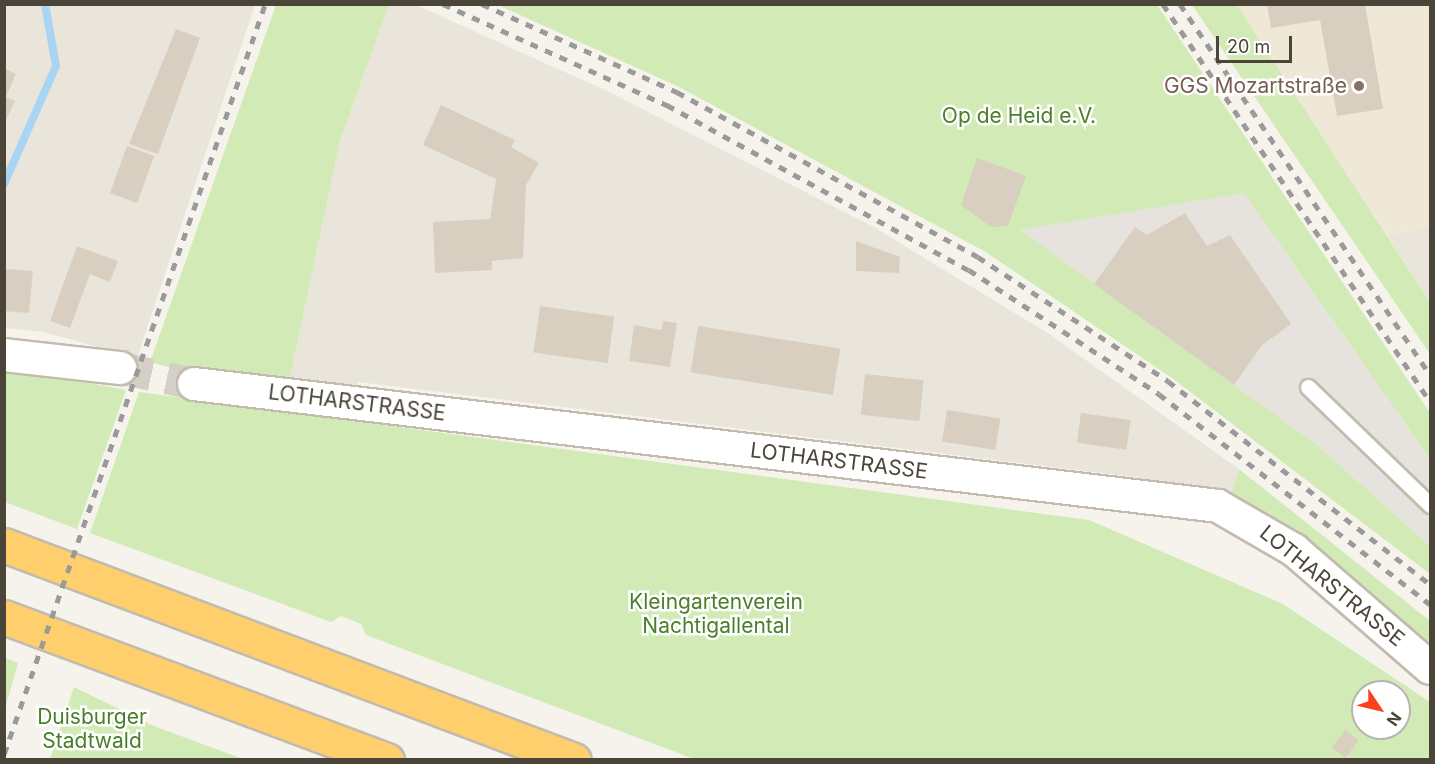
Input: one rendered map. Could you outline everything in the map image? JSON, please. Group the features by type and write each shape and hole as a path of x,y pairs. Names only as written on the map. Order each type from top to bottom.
{"highway":[{"path":"4,545 574,759"},
{"path":"4,617 387,759"}],"street":[{"path":"4,355 120,368"},
{"name":"LOTHARSTRASSE","path":"194,384 1218,506 1294,550 1431,668"}],"lane":[{"path":"1308,387 1431,505"}],"shaded area":[{"path":"4,5 255,5 137,358 43,332 5,328"},
{"path":"389,5 416,5 607,91 872,226 1049,334 1239,469 1229,500 1142,489 1143,478 358,382 356,389 289,382 340,141"},
{"name":"GGS Mozartstraße","path":"1237,5 1430,5 1430,227 1387,235"},
{"path":"1244,193 1430,459 1430,546 1317,445 1019,230"},
{"path":"1430,227 1430,302 1387,235"}],"green space":[{"path":"276,5 389,5 340,141 289,382 191,373 150,362"},
{"name":"Op de Heid e.V.","path":"498,5 1157,5 1430,413 1430,459 1244,193 1020,230 1317,445 1430,546 1430,574 1172,378 984,251 679,87"},
{"path":"1192,5 1237,5 1430,302 1430,354"},
{"path":"4,367 126,390 77,529 5,502"},
{"name":"Kleingartenverein Nachtigallental","path":"139,392 1089,520 1283,604 1397,680 1351,680 1351,740 1411,740 1411,689 1430,702 1430,759 694,759 366,635 361,624 341,616 331,622 90,533"},
{"path":"1239,469 1430,621 1430,654 1229,500"},
{"name":"Duisburger Stadtwald","path":"5,658 18,663 5,709"},
{"name":"Duisburger Stadtwald","path":"74,687 154,726 243,759 50,759"}],"building":[{"path":"1267,4 1365,4 1383,109 1337,116 1320,20 1271,28"},
{"path":"176,29 200,38 158,154 129,144"},
{"path":"4,68 16,74 6,97 15,101 4,124"},
{"path":"441,105 515,140 511,147 539,163 526,185 523,258 492,261 492,270 435,273 433,222 490,219 496,179 423,145"},
{"path":"127,146 154,156 137,203 110,193"},
{"path":"977,158 1026,176 1008,226 991,227 961,205"},
{"path":"1185,213 1207,246 1230,235 1291,324 1262,345 1234,385 1094,284 1135,227 1147,235"},
{"path":"856,241 900,257 899,273 856,271"},
{"path":"77,246 118,261 110,282 90,274 70,328 50,321"},
{"path":"4,269 33,271 29,313 4,311"},
{"path":"540,306 614,316 608,363 533,353"},
{"path":"663,321 677,323 670,367 629,361 634,325 662,330"},
{"path":"698,326 840,349 833,395 691,372"},
{"path":"865,374 924,380 919,421 861,415"},
{"path":"947,410 1000,418 995,450 942,442"},
{"path":"1081,413 1131,420 1126,450 1077,443"},
{"path":"1345,730 1351,734 1351,740 1359,740 1346,758 1332,748"}],"waterway":[{"path":"4,184 56,66 45,4"}],"tunnel":[{"path":"120,368 194,384"}],"railway":[{"path":"4,754 265,4"},
{"path":"443,4 667,105 969,270 1159,394 1430,604"},
{"path":"482,4 677,92 978,257 1168,381 1430,584"},
{"path":"1163,4 1430,401"},
{"path":"1180,4 1430,374"}],"place":[{"name":"GGS Mozartstraße","path":"1359,86"}]}
